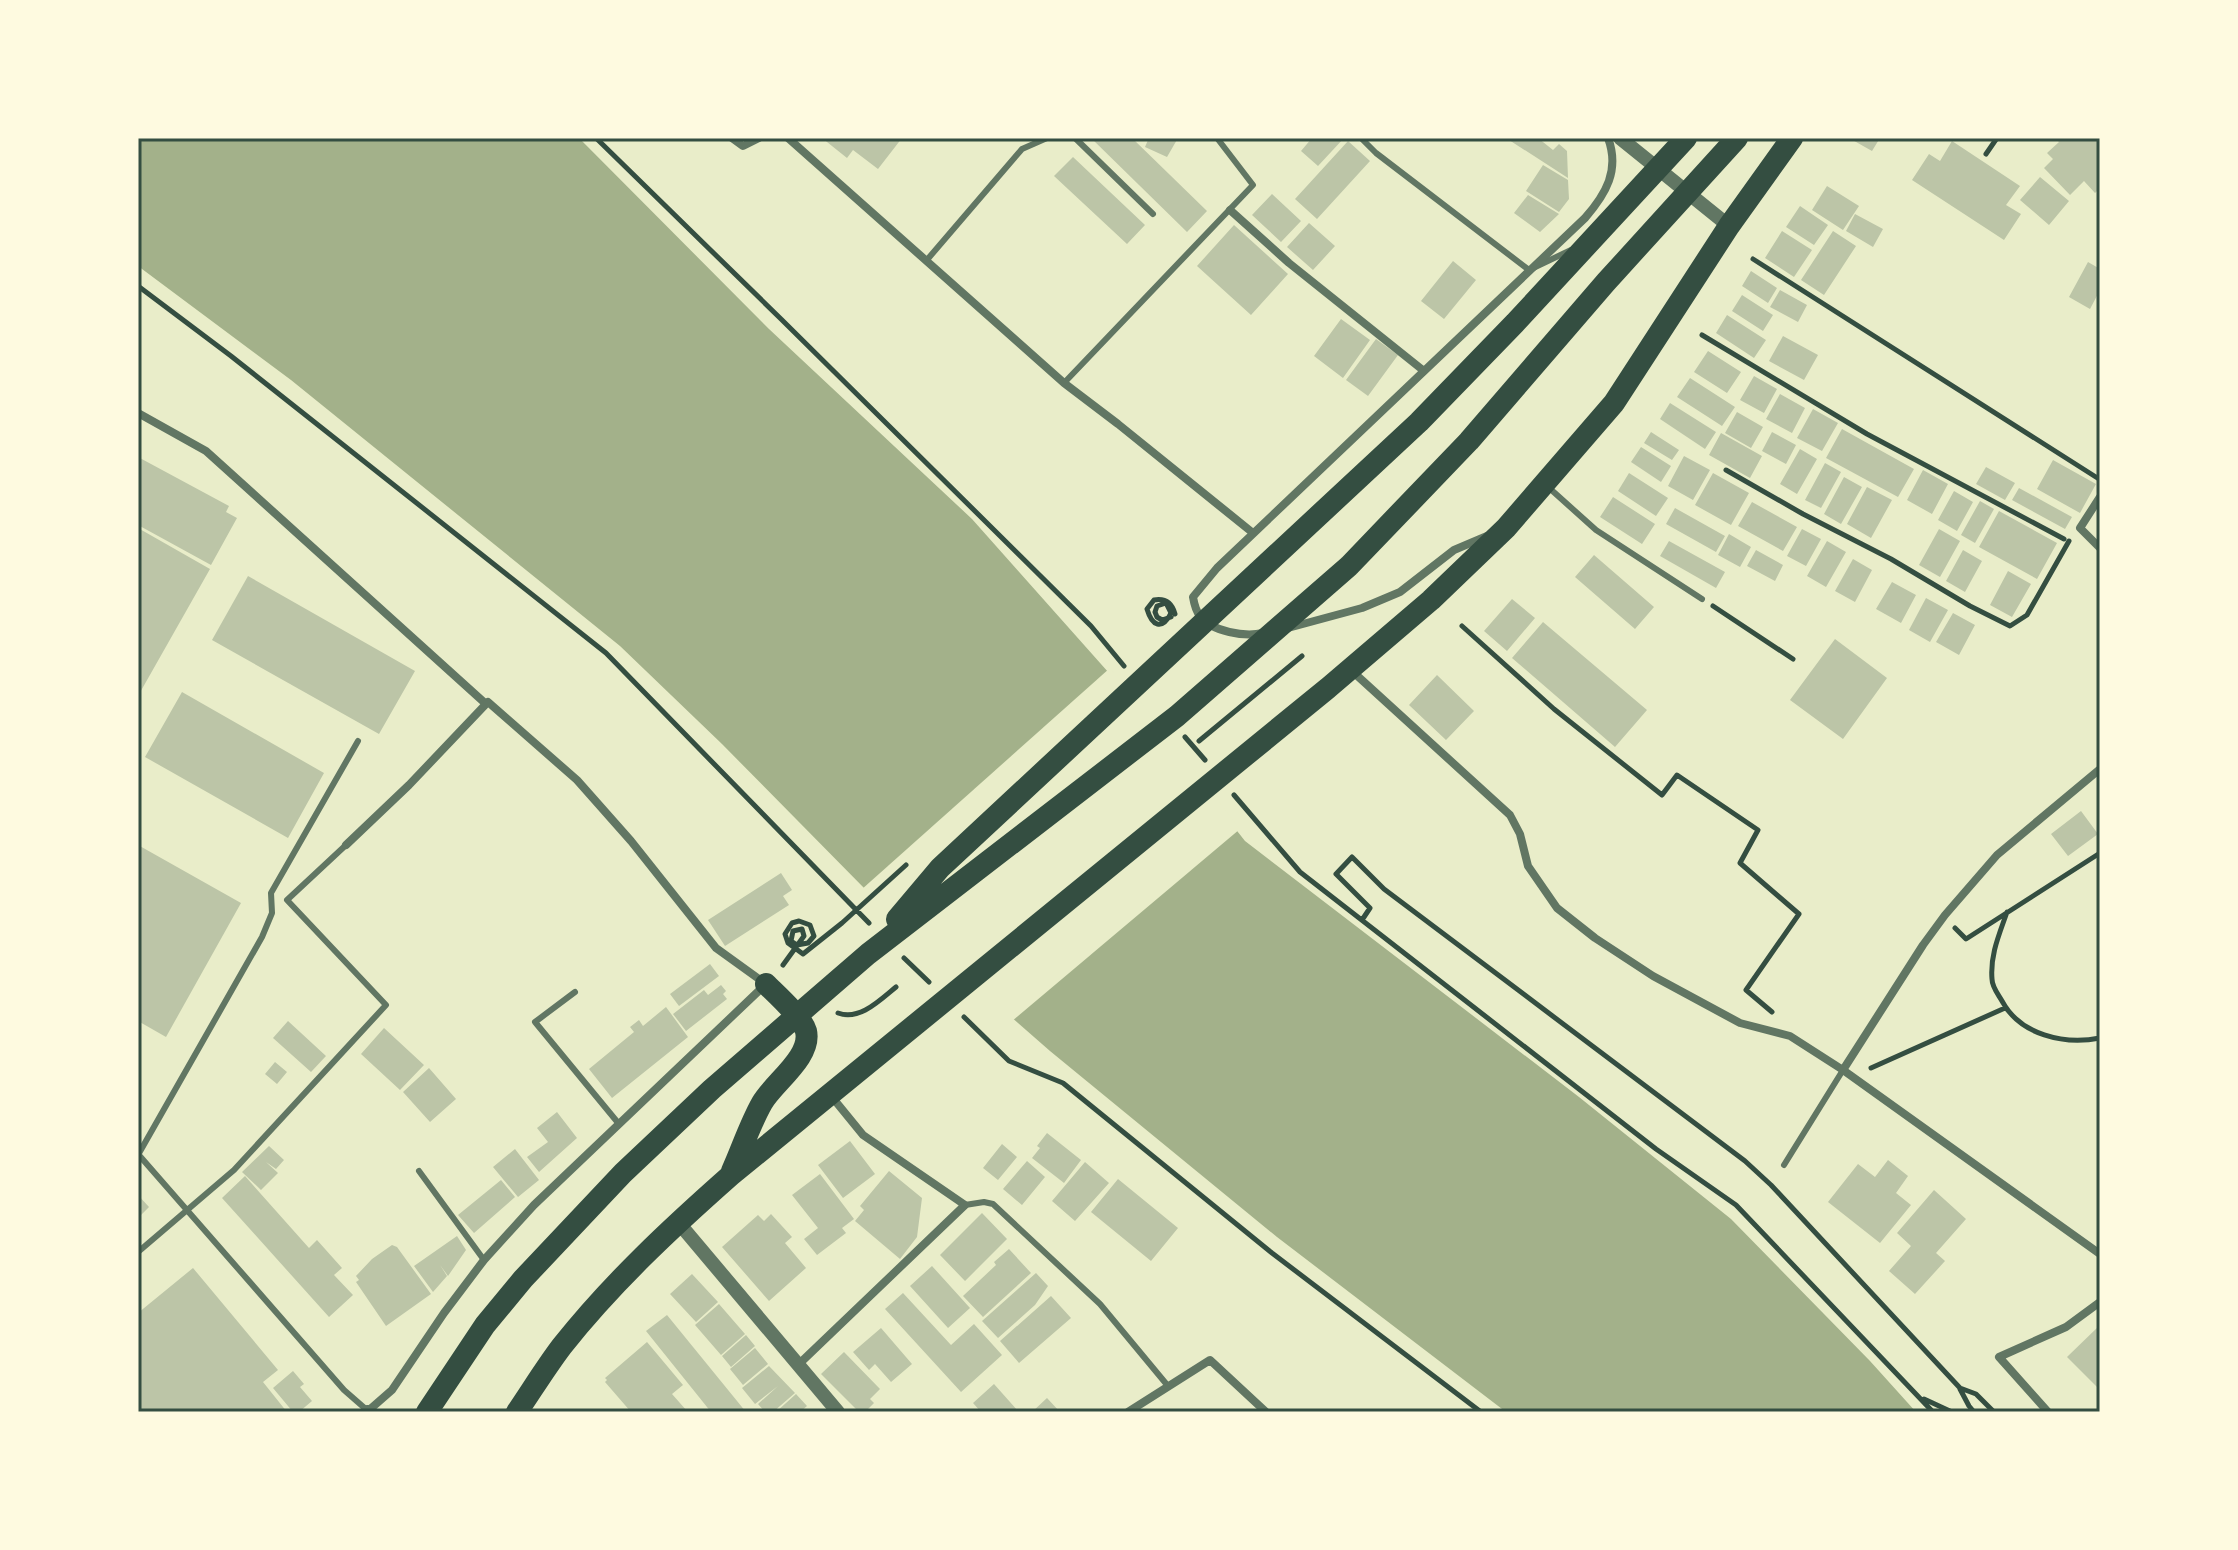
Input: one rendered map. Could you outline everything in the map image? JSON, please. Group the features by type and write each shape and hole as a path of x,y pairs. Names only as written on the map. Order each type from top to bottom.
{"highway":[{"path":"868,954 940,868 1419,422 1686,138"},
{"path":"427,1412 485,1325 523,1279 623,1173 712,1089 868,954 1177,716 1349,566 1469,441 1606,282 1737,138"},
{"path":"517,1412 562,1346 622,1277 678,1222 922,1018 1351,669 1431,600 1506,528 1614,403 1729,226 1792,138"},
{"path":"731,1175 762,1101 796,1062 806,1044 806,1030 766,984"}],"street":[{"path":"732,138 743,146 759,138"},
{"path":"788,138 1064,383 1253,533"},
{"path":"1506,528 1454,550 1400,592 1362,608 1255,635 1213,627 1200,616 1193,597 1253,533 1585,218 1605,194 1610,177 1612,159 1608,138"},
{"path":"1620,138 1729,226"},
{"path":"1230,210 1289,263 1424,371"},
{"path":"138,413 206,451 486,704 488,702 577,780 631,841 716,948 766,984 534,1205 484,1260 392,1390 368,1412"},
{"path":"2100,497 2080,528 2100,548"},
{"path":"1351,669 1510,815 1520,834 1528,866 1557,908 1595,938 1653,976 1740,1023 1790,1036 2100,1254"},
{"path":"346,845 409,785 486,704"},
{"path":"1847,1074 1915,957 1945,915 1997,855 2100,769"},
{"path":"799,1364 965,1205 863,1135 830,1094"},
{"path":"678,1222 838,1412"},
{"path":"2048,1412 1999,1357 2066,1327 2100,1302"},
{"path":"1128,1412 1210,1360 1266,1412"}],"lane":[{"path":"926,261 1022,149 1047,138"},
{"path":"1075,138 1153,214"},
{"path":"1064,383 1253,185 1217,138"},
{"path":"1361,138 1376,153 1529,270 1594,239"},
{"path":"1544,484 1596,530 1702,599"},
{"path":"358,741 271,893 272,913 262,937 138,1154 344,1390 368,1412"},
{"path":"272,913 346,845"},
{"path":"138,1252 234,1170 386,1005 287,900"},
{"path":"575,992 535,1022 619,1124"},
{"path":"1784,1165 1847,1074"},
{"path":"419,1171 484,1260"},
{"path":"965,1205 993,1204 1100,1304 1168,1386"}],"path":[{"path":"596,138 1091,626 1130,673"},
{"path":"1986,154 1997,138"},
{"path":"1753,259 2100,479"},
{"path":"138,286 606,653 878,932"},
{"path":"1702,335 1867,434 2069,541"},
{"path":"1726,470 2010,626 2027,615 2069,541 2080,528"},
{"path":"1176,619 1169,602 1162,599 1154,600 1147,609 1150,620 1159,624 1167,621 1171,613 1166,603 1157,606 1155,612 1162,620 1180,610"},
{"path":"1702,599 1793,659"},
{"path":"1462,626 1554,709 1662,795 1677,775 1758,830 1740,863 1799,914 1746,990 1790,1027 1790,1036"},
{"path":"1199,741 1302,656"},
{"path":"1180,732 1222,776 1300,872 1656,1149 1736,1205 1933,1412"},
{"path":"1945,915 1966,939 2100,853"},
{"path":"1362,920 1370,908 1336,874 1352,857 1384,889 1745,1161 1960,1388 1974,1412"},
{"path":"2007,912 1991,956 1992,983 2005,1008 2017,1022 2052,1038 2085,1041 2100,1038"},
{"path":"798,943 804,936 802,929 793,931 791,941 797,945 808,943 814,936 810,925 799,921 792,923 785,934 788,943 803,954"},
{"path":"900,953 933,986"},
{"path":"955,1007 1009,1061 1063,1083 1272,1253 1481,1412"},
{"path":"1847,1074 2005,1008"},
{"path":"1960,1388 1976,1394 1994,1412"},
{"path":"1920,1398 1952,1412"}],"shaded area":[{"path":"138,138 579,138 769,329 972,519 1141,709 1245,841 1579,1097 1731,1219 1916,1412 1506,1412 1277,1237 1050,1051 865,889 620,646 291,380 138,266"}],"pier":[{"path":"1110,668 1144,706 1240,829 1011,1022 861,890"}],"building":[{"path":"822,138 902,138 878,169 853,150 847,158"},
{"path":"1091,138 1132,138 1207,211 1187,232"},
{"path":"1144,138 1178,138 1167,157 1145,147 1148,140"},
{"path":"1312,138 1344,138 1318,166 1301,151"},
{"path":"1506,138 1538,138 1553,150 1559,144 1567,151 1568,178"},
{"path":"1849,138 1880,138 1872,151"},
{"path":"2055,138 2100,138 2100,188 2095,193 2084,181 2070,195 2044,168 2053,159 2047,153 2059,142"},
{"path":"1348,141 1370,161 1317,219 1295,199"},
{"path":"1952,141 2020,186 2006,205 2021,214 2004,240 1912,180 1929,154 1940,161"},
{"path":"1073,157 1145,225 1127,244 1054,176"},
{"path":"1543,165 1568,180 1569,199 1559,212 1526,191"},
{"path":"2040,177 2069,201 2049,225 2020,200"},
{"path":"1827,186 1859,206 1843,230 1812,210"},
{"path":"1272,194 1301,221 1281,242 1252,215"},
{"path":"1528,195 1559,214 1540,232 1514,213"},
{"path":"1800,206 1828,225 1814,245 1786,227"},
{"path":"1855,214 1883,229 1873,247 1846,231"},
{"path":"1309,223 1335,246 1313,270 1287,247"},
{"path":"1234,225 1288,274 1251,315 1197,266"},
{"path":"1782,231 1812,250 1794,277 1765,258"},
{"path":"1833,231 1856,246 1824,295 1801,280"},
{"path":"1453,261 1476,280 1444,319 1421,301"},
{"path":"2088,262 2100,269 2100,290 2090,309 2069,297"},
{"path":"1751,271 1777,288 1768,303 1742,286"},
{"path":"1780,290 1807,305 1798,322 1770,307"},
{"path":"1742,295 1773,315 1763,331 1732,311"},
{"path":"1727,315 1766,340 1754,358 1716,333"},
{"path":"1341,319 1370,340 1343,378 1314,356"},
{"path":"1783,336 1818,355 1804,380 1769,361"},
{"path":"1376,339 1398,355 1368,396 1346,380"},
{"path":"1708,351 1741,372 1727,393 1694,372"},
{"path":"1754,376 1777,389 1764,413 1740,400"},
{"path":"1690,378 1735,407 1722,426 1677,397"},
{"path":"1780,394 1805,408 1792,433 1766,419"},
{"path":"1670,403 1716,432 1705,449 1660,419"},
{"path":"1813,409 1838,423 1822,451 1797,438"},
{"path":"1737,412 1763,427 1751,448 1725,433"},
{"path":"1842,429 1914,469 1898,497 1826,458"},
{"path":"1651,432 1679,450 1672,460 1644,443"},
{"path":"1772,432 1796,445 1786,464 1762,451"},
{"path":"1721,433 1762,456 1750,478 1709,455"},
{"path":"1641,447 1671,466 1661,482 1631,462"},
{"path":"1800,449 1817,459 1797,494 1780,484"},
{"path":"1684,456 1710,470 1693,500 1668,486"},
{"path":"138,457 229,506 226,512 237,518 211,565 138,525"},
{"path":"2053,460 2096,484 2080,513 2037,489"},
{"path":"1825,463 1841,472 1821,508 1805,500"},
{"path":"1986,467 2015,483 2005,500 1976,484"},
{"path":"1923,470 1948,484 1932,514 1907,500"},
{"path":"1629,473 1668,498 1656,516 1618,491"},
{"path":"1713,473 1749,493 1731,525 1695,505"},
{"path":"1844,477 1862,487 1841,524 1824,514"},
{"path":"1867,487 1892,500 1871,538 1847,524"},
{"path":"2019,488 2072,517 2065,529 2012,500"},
{"path":"1954,491 1973,502 1957,531 1938,520"},
{"path":"1613,497 1655,524 1642,544 1600,517"},
{"path":"1980,501 1994,509 1975,543 1961,535"},
{"path":"1752,502 1797,527 1783,551 1738,526"},
{"path":"1675,508 1725,536 1716,552 1666,524"},
{"path":"1999,511 2057,543 2037,579 1979,547"},
{"path":"138,528 210,569 138,696"},
{"path":"1802,529 1821,539 1806,566 1787,556"},
{"path":"1939,529 1960,541 1940,577 1919,565"},
{"path":"1729,534 1751,547 1740,567 1718,555"},
{"path":"1669,541 1725,572 1716,588 1660,556"},
{"path":"1827,541 1846,552 1826,587 1807,576"},
{"path":"1756,550 1783,565 1775,581 1747,566"},
{"path":"1963,550 1982,561 1965,592 1946,581"},
{"path":"1594,555 1654,607 1635,629 1575,577"},
{"path":"1853,559 1872,570 1855,602 1835,591"},
{"path":"2008,571 2031,584 2012,617 1990,605"},
{"path":"248,576 415,671 379,734 212,640"},
{"path":"1892,582 1916,595 1901,623 1876,609"},
{"path":"1926,598 1948,610 1930,642 1909,630"},
{"path":"1512,599 1535,618 1507,651 1484,631"},
{"path":"1953,613 1975,625 1959,655 1936,642"},
{"path":"1543,622 1647,710 1615,747 1512,658"},
{"path":"1835,639 1887,678 1843,739 1790,700"},
{"path":"1437,675 1474,711 1446,740 1409,705"},
{"path":"182,692 324,773 288,838 145,757"},
{"path":"2081,811 2098,834 2068,856 2051,834"},
{"path":"138,845 241,903 166,1037 138,1021"},
{"path":"781,873 792,890 783,896 789,905 725,946 708,920"},
{"path":"710,964 719,976 679,1006 670,994"},
{"path":"721,985 727,999 686,1031 673,1014 704,990 708,995"},
{"path":"666,1007 688,1037 612,1098 589,1069 634,1032 630,1027 639,1020 643,1026"},
{"path":"288,1021 326,1056 311,1072 273,1038"},
{"path":"384,1028 424,1065 400,1090 361,1054"},
{"path":"275,1062 287,1072 277,1084 265,1074"},
{"path":"429,1068 456,1099 430,1122 403,1092"},
{"path":"557,1112 577,1138 539,1172 527,1157 548,1142 537,1128"},
{"path":"1047,1133 1081,1160 1064,1183 1032,1158"},
{"path":"850,1141 875,1174 843,1198 818,1165"},
{"path":"1002,1144 1017,1157 998,1180 983,1168"},
{"path":"269,1146 284,1160 276,1169 266,1162 278,1173 261,1190 242,1172"},
{"path":"515,1149 539,1180 518,1197 493,1167"},
{"path":"1888,1160 1908,1176 1896,1193 1911,1205 1880,1243 1828,1202 1858,1164 1875,1177"},
{"path":"1027,1161 1045,1177 1022,1205 1003,1189"},
{"path":"1085,1162 1109,1183 1075,1221 1052,1201"},
{"path":"889,1171 922,1198 917,1237 900,1259 855,1221 864,1210 860,1206"},
{"path":"820,1174 854,1219 842,1228 846,1233 817,1255 804,1239 818,1228 792,1195"},
{"path":"245,1176 309,1248 317,1240 342,1268 334,1275 353,1295 329,1317 222,1198"},
{"path":"1118,1179 1178,1228 1151,1261 1091,1212"},
{"path":"501,1180 515,1197 474,1233 458,1215"},
{"path":"1934,1190 1966,1219 1936,1253 1945,1261 1915,1294 1889,1271 1911,1246 1897,1233"},
{"path":"138,1195 149,1207 138,1218"},
{"path":"982,1213 1007,1239 965,1281 940,1255"},
{"path":"771,1214 792,1237 785,1243 806,1268 769,1301 722,1247 758,1215 764,1221"},
{"path":"457,1236 466,1250 448,1276 440,1265 447,1276 433,1292 414,1266"},
{"path":"392,1245 397,1247 431,1294 386,1326 356,1282 359,1280 356,1276 372,1259"},
{"path":"1009,1249 1031,1273 983,1317 963,1296"},
{"path":"932,1266 970,1308 948,1328 910,1286"},
{"path":"193,1268 278,1370 263,1382 287,1412 138,1412 138,1313"},
{"path":"1036,1273 1048,1286 1035,1305 998,1338 982,1321"},
{"path":"692,1274 718,1302 696,1322 670,1294"},
{"path":"903,1293 951,1345 974,1324 1002,1355 961,1392 885,1309"},
{"path":"1051,1296 1071,1318 1019,1363 1000,1341"},
{"path":"719,1304 745,1334 721,1355 695,1325"},
{"path":"667,1315 746,1412 711,1412 646,1331"},
{"path":"2100,1325 2100,1390 2067,1357"},
{"path":"881,1328 912,1364 891,1382 875,1364 869,1370 853,1352"},
{"path":"746,1335 755,1346 731,1367 722,1356"},
{"path":"647,1342 683,1385 672,1394 687,1411 631,1412 605,1382 605,1378"},
{"path":"755,1348 768,1364 743,1385 730,1369"},
{"path":"844,1352 880,1389 870,1399 874,1403 865,1412 859,1412 821,1374"},
{"path":"769,1366 795,1393 773,1412 765,1412 758,1404 778,1386 755,1404 742,1388"},
{"path":"293,1371 304,1384 300,1387 312,1401 299,1412 293,1412 273,1388"},
{"path":"994,1384 1019,1412 981,1412 973,1403"},
{"path":"796,1394 807,1406 800,1412 776,1412"},
{"path":"1047,1398 1060,1412 1032,1412"}]}
